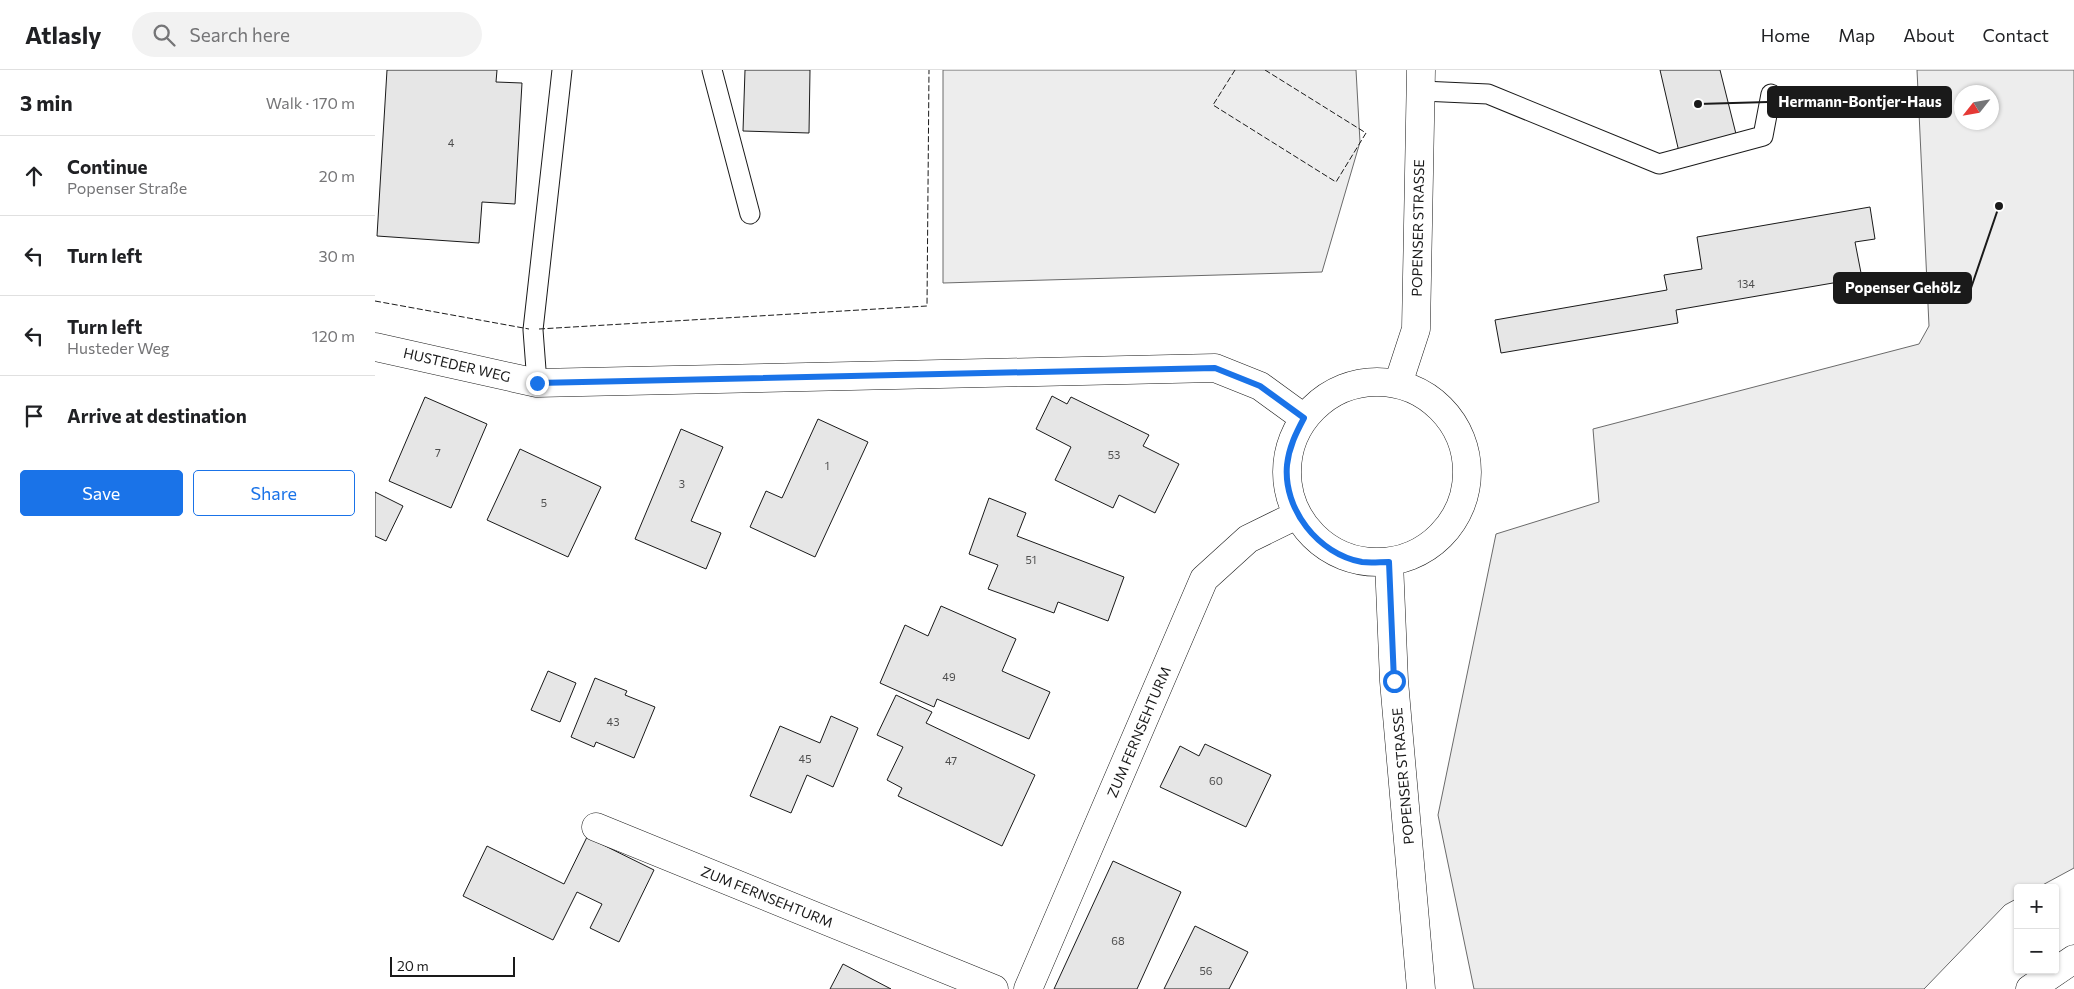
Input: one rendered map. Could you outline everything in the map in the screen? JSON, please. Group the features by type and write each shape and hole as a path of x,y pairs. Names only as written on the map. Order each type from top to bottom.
{"street":[{"name":"POPENSER STRASSE","path":"1398,384 1416,328 1421,81"},
{"name":"HUSTEDER WEG","path":"375,347 537,383 1215,368 1260,386 1304,418"},
{"path":"1371,382 1398,384 1426,396 1449,418 1463,446 1467,477 1461,507 1443,534 1419,552 1389,562 1362,562 1336,553 1313,537 1297,515 1289,491 1287,465 1292,441 1304,418 1322,400 1345,387 1371,382"},
{"name":"ZUM FERNSEHTURM","path":"1028,989 1204,579 1247,539 1297,515"},
{"name":"POPENSER STRASSE","path":"1389,562 1394,681 1421,989"},
{"name":"ZUM FERNSEHTURM","path":"596,827 993,989"},
{"path":"2030,989 2074,959"}],"lane":[{"path":"537,383 533,330 562,70"},
{"path":"711,70 750,214"},
{"path":"1421,81 1488,94 1659,164 1763,136 1771,94"}],"shaded area":[{"path":"943,70 1356,70 1360,142 1322,272 943,283"},
{"path":"1917,70 2074,70 2074,868 2044,884 2014,884 2014,900 2005,905 1924,989 1474,989 1438,815 1496,534 1599,502 1593,429 1919,344 1929,326"}],"building":[{"path":"387,70 497,70 496,82 522,83 515,204 482,202 479,243 377,236"},
{"path":"745,70 810,70 809,133 743,131"},
{"path":"1660,70 1720,70 1737,138 1679,152"},
{"path":"1870,207 1875,239 1855,242 1862,278 1676,310 1678,323 1501,353 1495,320 1667,290 1664,275 1702,269 1697,237"},
{"path":"1052,396 1067,404 1071,397 1149,435 1143,446 1179,464 1155,513 1119,495 1113,508 1055,480 1071,447 1036,429"},
{"path":"425,397 487,424 451,508 389,481"},
{"path":"818,419 868,442 815,557 750,527 766,491 782,498"},
{"path":"681,429 723,447 691,521 721,533 706,569 635,539"},
{"path":"520,449 601,487 568,557 487,520"},
{"path":"375,492 403,506 386,541 375,536"},
{"path":"989,498 1026,513 1017,536 1124,577 1108,621 1058,602 1054,613 988,589 998,565 969,554"},
{"path":"941,606 1016,639 1002,671 1050,692 1029,739 937,699 934,707 880,683 905,625 928,636"},
{"path":"548,671 576,683 560,722 531,710"},
{"path":"595,678 627,691 625,695 655,707 634,758 596,742 594,747 571,737"},
{"path":"896,695 932,712 926,723 1035,775 1002,846 898,796 902,788 887,780 903,747 877,735"},
{"path":"831,716 858,728 833,787 807,775 791,813 750,796 780,726 820,743"},
{"path":"1205,744 1271,775 1246,827 1160,787 1180,746 1199,756"},
{"path":"587,837 654,870 619,942 590,928 602,904 577,892 553,940 463,896 487,846 564,884"},
{"path":"1113,861 1181,892 1137,989 1054,989"},
{"path":"1195,926 1248,952 1229,989 1164,989"},
{"path":"843,964 891,989 830,989"}],"fence":[{"path":"539,329 927,306 929,70"},
{"path":"1235,70 1213,105 1336,182 1366,133 1265,70"},
{"path":"375,301 529,329"}],"place":[{"name":"Hermann-Bontjer-Haus","path":"1698,104"},
{"name":"Popenser Gehölz","path":"1999,206"}],"route":[{"path":"537,383 1215,368 1260,386 1304,418 1292,441 1287,465 1289,491 1297,515 1313,537 1336,553 1362,562 1389,562 1394,681"}]}
